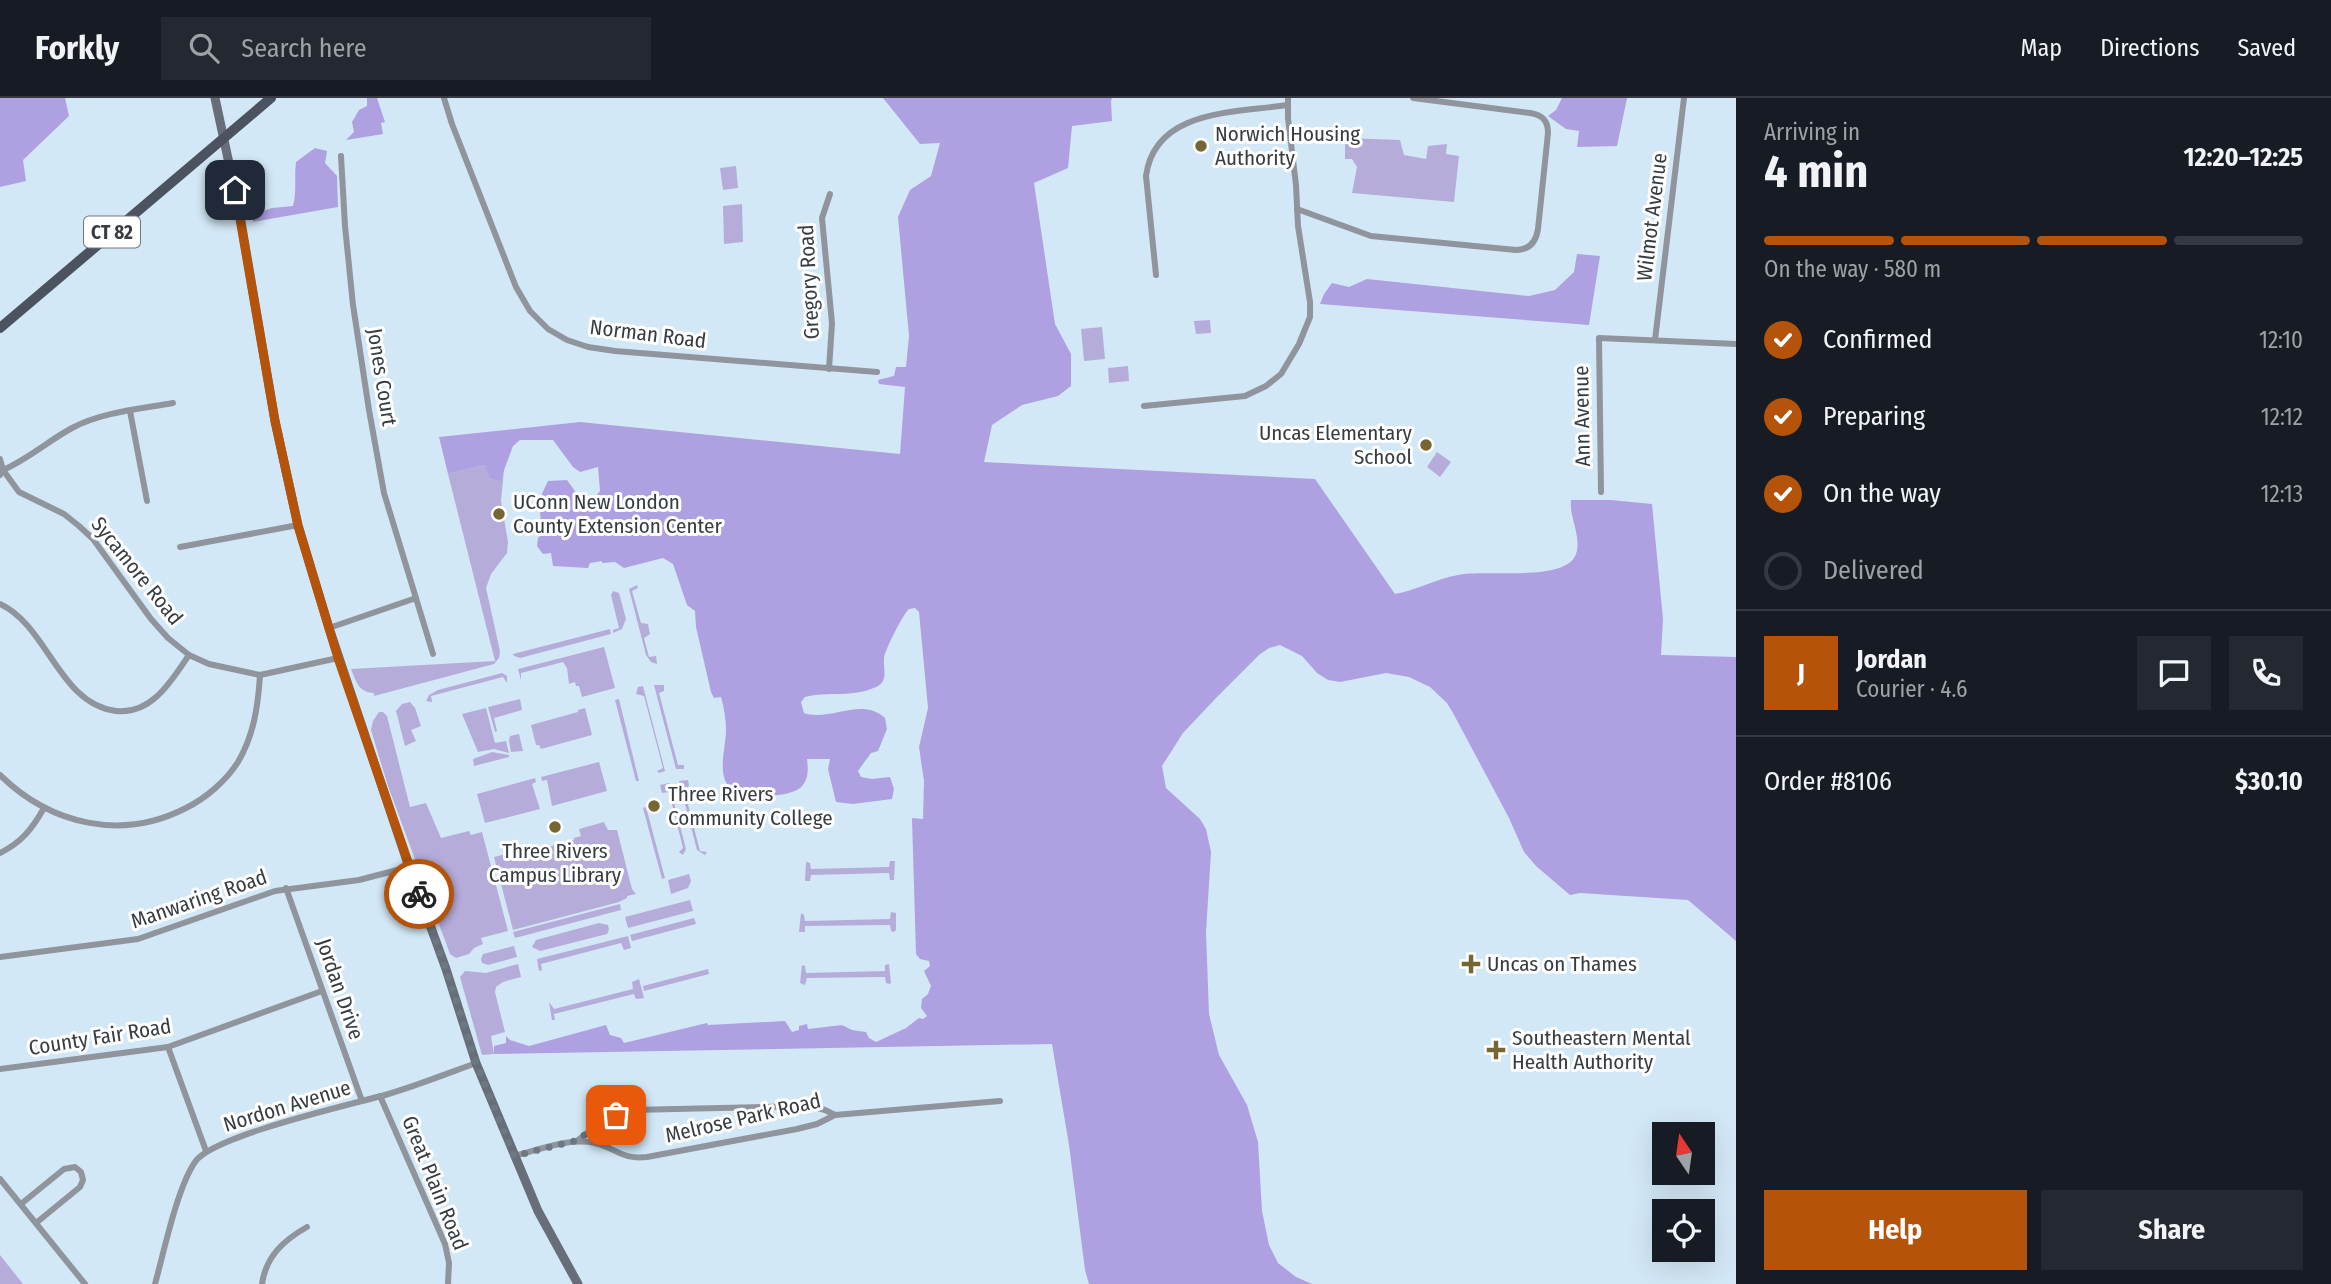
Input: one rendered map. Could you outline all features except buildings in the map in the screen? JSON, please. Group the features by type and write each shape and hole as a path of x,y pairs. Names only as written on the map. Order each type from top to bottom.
{"main road":[{"path":"215,98 247,253 275,421 298,526 338,658 476,1063 538,1211 578,1284"},
{"name":"CT 82","path":"0,328 271,98"}],"street":[{"name":"Norman Road","path":"444,98 516,287 530,311 548,329 573,343 604,350 877,372"},
{"path":"1297,209 1371,236 1519,250 1530,246 1538,233 1548,133 1547,124 1541,116 1465,101 1413,98"},
{"name":"Wilmot Avenue","path":"1655,340 1684,98"},
{"path":"1144,406 1245,396 1274,381 1288,364 1306,330 1310,313 1297,209 1288,102 1190,121 1175,128 1161,141 1149,162 1146,176 1156,275"},
{"name":"Jones Court","path":"341,156 348,253 369,410 384,494 433,654"},
{"name":"Gregory Road","path":"829,369 832,326 822,218 830,194"},
{"name":"Ann Avenue","path":"1601,492 1599,338 1655,340"},
{"path":"1655,340 1736,344"},
{"path":"0,459 1,473 75,426 100,417 173,403"},
{"path":"130,411 147,501"},
{"name":"Sycamore Road","path":"1,473 19,492 64,514 93,539 151,619 168,638 189,655 209,664 260,675 338,658"},
{"path":"180,547 298,526"},
{"path":"329,628 416,598"},
{"path":"0,604 19,617 80,695 103,709 126,712 147,704 164,691 189,655"},
{"path":"0,775 12,787 44,808 72,820 109,826 136,825 165,819 195,803 218,786 237,763 252,732 260,675"},
{"path":"0,853 15,846 32,830 44,808"},
{"name":"Manwaring Road","path":"0,957 138,939 286,888 359,880 409,867"},
{"name":"Jordan Drive","path":"286,888 362,1101"},
{"name":"County Fair Road","path":"0,1069 168,1047 322,991"},
{"path":"168,1047 206,1151"},
{"name":"Nordon Avenue","path":"155,1284 189,1173 206,1151 236,1138 380,1096 476,1063"},
{"name":"Great Plain Road","path":"380,1096 445,1244 449,1261 448,1284"},
{"name":"Melrose Park Road","path":"514,1156 579,1140 599,1144 622,1156 640,1158 797,1129 817,1124 835,1115 1000,1101"},
{"name":"Melrose Park Road","path":"579,1140 601,1122 632,1110 810,1106 835,1115"},
{"path":"21,1204 64,1169 75,1167 81,1172 83,1180 80,1187 36,1223"},
{"path":"0,1179 85,1284"},
{"path":"262,1284 267,1265 275,1252 307,1227"}],"shaded area":[{"path":"0,98 65,98 69,116 23,160 26,181 0,187"},
{"path":"367,98 377,98 385,122 381,123 383,134 346,140 354,132 352,122 359,110 367,106"},
{"path":"883,98 1112,98 1112,121 1072,126 1068,168 1034,183 1055,324 1071,354 1071,386 1058,396 1022,405 992,425 984,462 1315,479 1395,594 1458,575 1541,572 1569,563 1576,554 1577,547 1571,500 1652,504 1663,619 1661,655 1736,657 1736,941 1688,900 1580,893 1570,895 1524,852 1509,818 1447,703 1430,687 1409,677 1386,673 1340,682 1328,680 1317,673 1302,656 1280,645 1259,655 1183,733 1162,766 1166,788 1200,819 1206,829 1211,852 1206,932 1209,1014 1219,1055 1247,1105 1258,1142 1262,1211 1269,1245 1278,1263 1296,1277 1312,1284 1089,1284 1052,1044 494,1054 494,1046 506,1043 506,1036 529,1046 606,1025 610,1035 621,1038 624,1043 707,1023 785,1021 792,1032 807,1024 808,1029 842,1025 866,1032 869,1038 876,1042 927,1016 921,1008 922,999 931,986 924,971 930,966 929,961 920,959 916,954 912,818 923,819 924,781 919,747 928,708 919,612 915,608 906,612 885,654 884,678 880,684 858,692 805,697 801,702 804,713 814,715 866,709 885,718 887,729 878,751 871,753 858,771 861,777 890,777 894,789 892,799 853,804 836,802 828,769 830,759 807,759 806,779 797,790 765,796 742,793 727,784 724,778 726,726 722,701 721,697 714,698 711,692 696,627 695,611 687,605 673,564 663,558 624,568 615,562 602,561 590,563 588,568 553,566 551,553 543,554 537,546 538,538 542,534 539,500 548,481 567,480 580,498 590,503 600,491 598,467 580,472 573,467 553,440 520,440 513,446 500,481 490,478 485,465 448,474 439,437 580,422 900,454 905,387 879,384 878,380 894,376 896,367 906,367 909,336 898,217 910,190 931,176 940,143 920,144"},
{"path":"1562,98 1627,98 1617,146 1577,147 1579,131 1566,129 1548,116 1556,110"},
{"path":"1345,138 1400,140 1404,155 1426,159 1428,146 1447,144 1446,154 1459,156 1454,202 1352,193 1357,167 1352,159 1345,159"},
{"path":"315,148 327,151 325,163 337,176 338,207 253,222 252,215 272,208 293,206 296,162"},
{"path":"736,166 738,188 723,190 720,168"},
{"path":"742,204 743,242 724,244 723,206"},
{"path":"1577,254 1600,256 1589,325 1320,304 1332,283 1349,287 1367,279 1529,296 1555,290 1574,272"},
{"path":"1210,320 1211,333 1196,334 1194,321"},
{"path":"1102,327 1105,359 1084,361 1081,329"},
{"path":"1128,366 1129,381 1109,383 1108,368"},
{"path":"1437,452 1451,462 1440,477 1427,467"},
{"path":"485,465 504,470 501,501 508,542 507,553 491,574 486,588 500,651 499,658 494,664 374,696 374,693 364,691 358,685 351,669 495,661 448,474"},
{"path":"637,585 638,588 632,591 641,623 648,624 650,634 644,638 649,657 656,656 657,664 651,662 646,655 629,589"},
{"path":"613,591 619,593 626,619 622,629 613,633 613,630 619,628 611,595"},
{"path":"610,629 611,634 520,658 513,654"},
{"path":"604,647 615,688 582,697 575,682 569,684 567,668 563,662 521,673 521,680 518,669"},
{"path":"502,673 507,676 507,683 503,677 431,696 432,702 426,701 429,695 438,690"},
{"path":"654,685 664,685 664,691 659,693 678,765 684,765 684,769 676,769"},
{"path":"643,686 665,771 659,773 657,771 663,768 644,696 636,694 638,687"},
{"path":"520,699 522,710 494,718 495,732 488,707"},
{"path":"619,699 639,781 636,781 615,700"},
{"path":"410,702 421,726 411,730 416,741 405,746 396,711 402,704"},
{"path":"486,708 495,743 506,741 509,753 494,749 478,752 462,714"},
{"path":"585,708 592,735 541,749 536,745 531,725"},
{"path":"379,712 387,716 410,807 426,803 441,838 469,831 471,835 482,832 508,931 481,938 483,944 469,954 456,958 450,954 388,786 371,730"},
{"path":"519,734 523,751 511,752 510,736"},
{"path":"492,752 509,757 474,766 473,759"},
{"path":"599,762 607,791 552,806 547,780 542,781 541,777"},
{"path":"535,778 536,782 532,784 540,809 485,823 477,794"},
{"path":"688,780 689,786 684,789 700,851 707,852 705,855 697,850 679,781"},
{"path":"669,783 686,849 683,855 679,852 683,848 669,792 662,793 660,785"},
{"path":"646,807 665,878 662,879 643,808"},
{"path":"604,822 608,830 617,830 632,889 636,894 619,902 513,930 494,857 574,840 581,836 579,829"},
{"path":"890,861 895,861 894,880 890,880 889,873 811,875 810,881 805,881 806,862 810,863 811,869 889,867"},
{"path":"689,874 691,881 688,888 671,894 668,880"},
{"path":"690,900 693,911 628,928 625,917"},
{"path":"620,904 621,910 515,938 513,932"},
{"path":"891,912 896,913 894,932 891,931 890,925 805,926 805,932 799,932 801,913 805,921 890,919"},
{"path":"694,918 696,924 632,941 630,935"},
{"path":"599,923 608,925 607,934 540,951 532,947 536,940"},
{"path":"628,936 631,948 624,950 621,943 541,964 542,970 539,971 537,959"},
{"path":"514,946 517,957 488,965 482,963 483,954"},
{"path":"518,964 521,977 503,982 496,987 495,992 505,1032 491,1036 494,1054 482,1055 460,977 465,971 486,973"},
{"path":"889,964 889,984 886,983 885,977 807,978 805,985 800,983 802,965 805,966 806,973 885,971 885,965"},
{"path":"708,969 709,974 644,991 643,986"},
{"path":"639,979 644,998 636,999 634,994 554,1014 555,1020 552,1020 549,1002 554,1009 633,989 632,982"},
{"path":"0,1255 23,1284 0,1284"}],"way so far":[{"path":"419,894 476,1063 514,1156 579,1140 592,1128 616,1115"}],"place":[{"name":"Norwich Housing Authority","path":"1201,146"},
{"name":"Uncas Elementary School","path":"1426,445"},
{"name":"UConn New London County Extension Center","path":"499,514"},
{"name":"Three Rivers Community College","path":"654,806"},
{"name":"Three Rivers Campus Library","path":"555,827"},
{"name":"Uncas on Thames","path":"1471,964"},
{"name":"Southeastern Mental Health Authority","path":"1496,1050"}],"route":[{"path":"235,190 275,421 298,526 338,658 419,894"}]}
